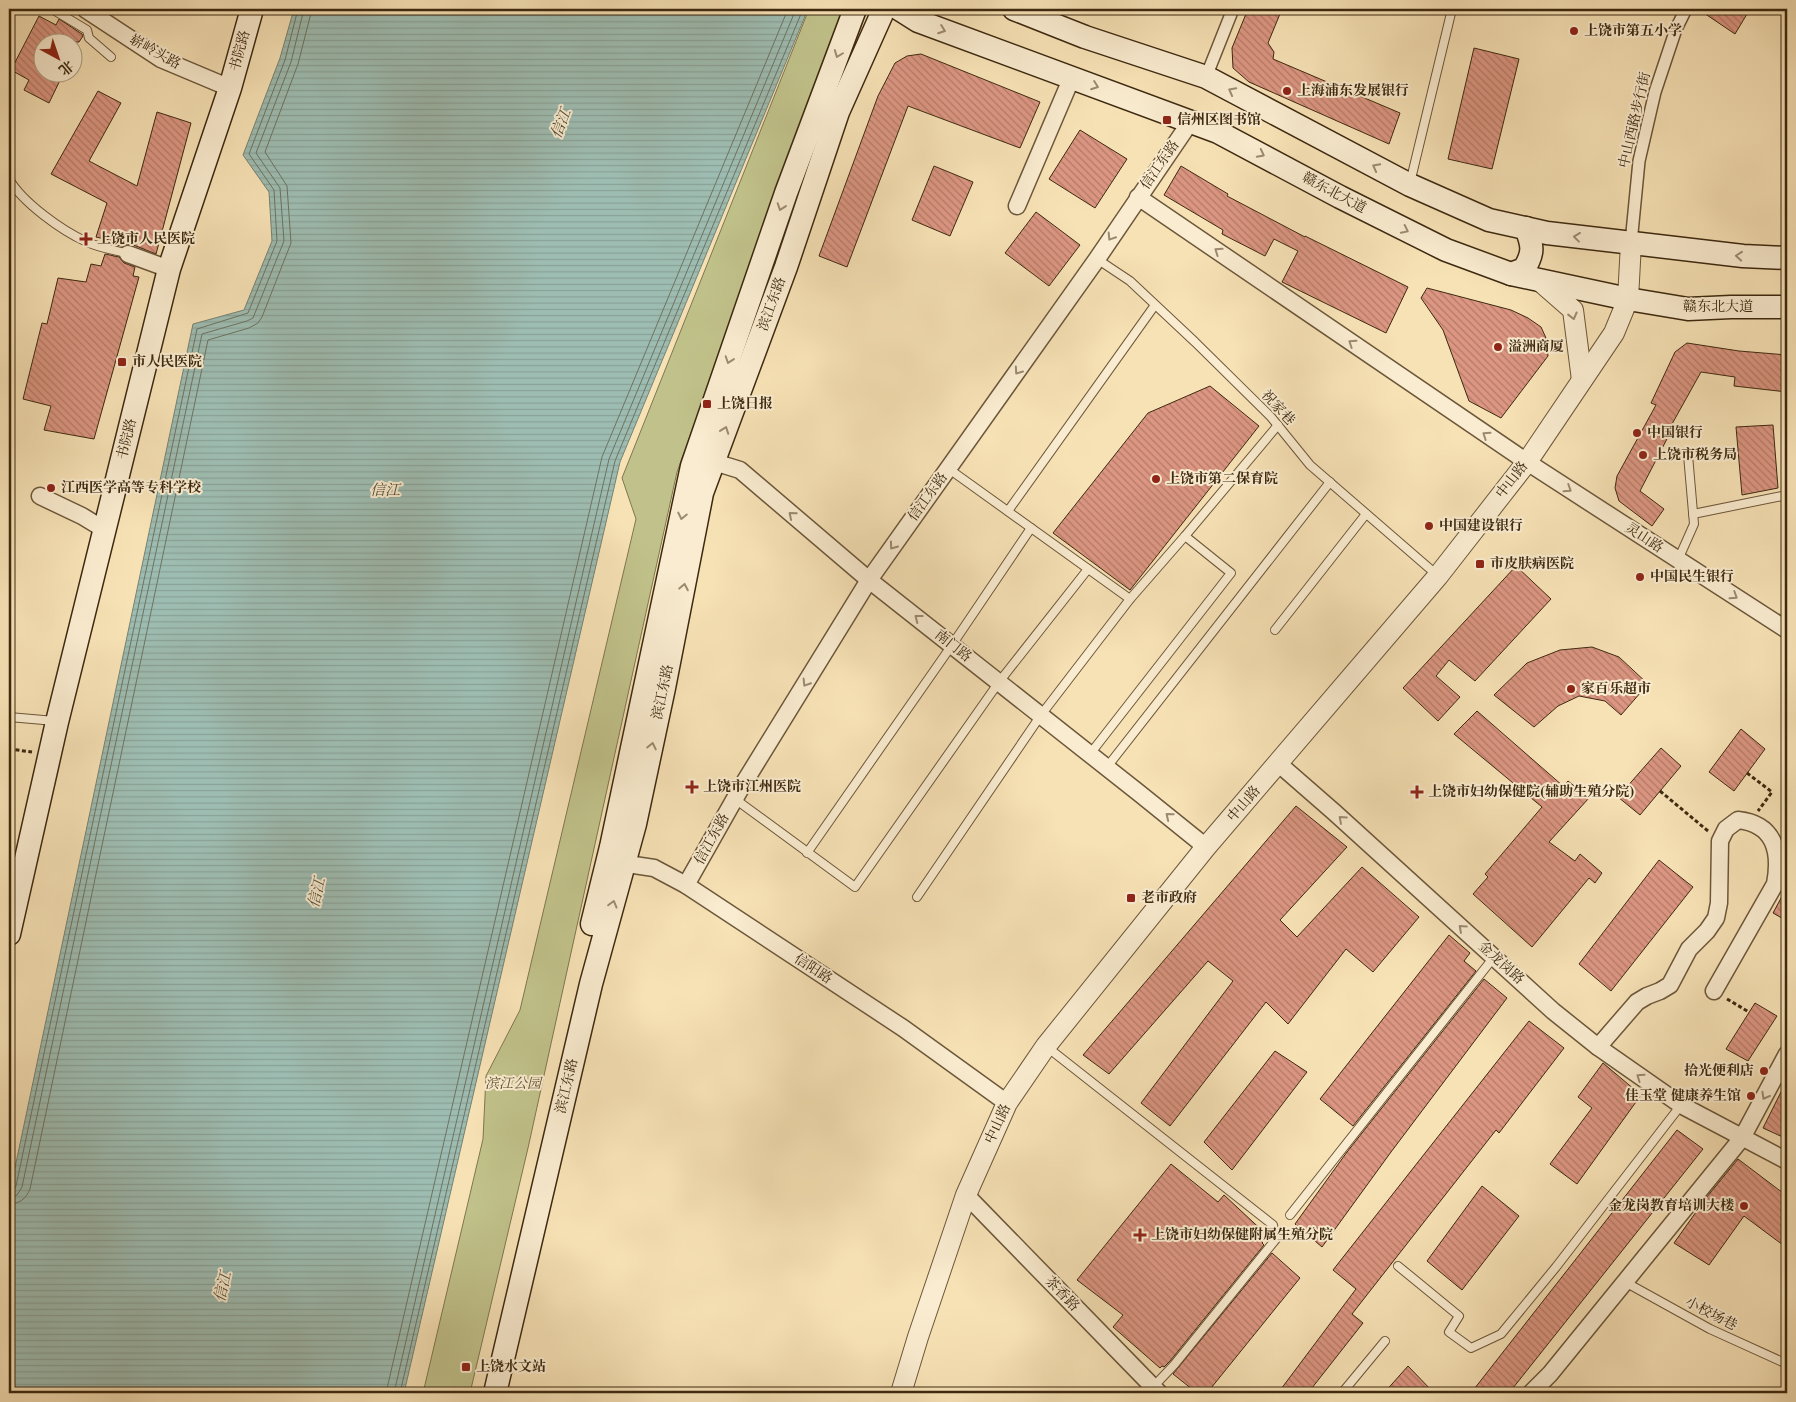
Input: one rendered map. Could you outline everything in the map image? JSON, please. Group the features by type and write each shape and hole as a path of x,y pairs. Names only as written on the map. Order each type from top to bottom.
{"main road":[{"name":"书院路","path":"9,934 57,722 169,269 230,88 252,9"},
{"name":"滨江东路","path":"482,1393 616,862 635,824 702,493 704,461 786,193 855,9"},
{"name":"滨江东路","path":"704,461 786,267 838,112 884,9"},
{"name":"赣东北大道","path":"898,9 918,21 1218,132 1340,197 1446,250 1510,274 1540,282 1688,309 1731,307 1787,308"},
{"path":"1014,9 1085,37 1206,77 1410,185 1489,220 1547,233 1743,256 1787,258"},
{"path":"1510,274 1524,269 1531,258 1532,243 1526,228"},
{"name":"滨江东路","path":"495,1393 591,984 616,862"}],"street":[{"name":"崭岭头路","path":"84,9 161,59 230,88"},
{"path":"1206,77 1233,9"},
{"name":"中山西路步行街","path":"1631,243 1639,161 1655,92 1676,29 1686,9"},
{"path":"1017,206 1072,77"},
{"name":"信江东路","path":"686,886 735,799 869,580 1097,259 1191,121"},
{"name":"灵山路","path":"1138,197 1527,462 1787,630"},
{"name":"中山路","path":"901,1393 966,1195 1007,1103 1046,1046 1206,847 1438,576 1527,462 1614,333 1628,299 1631,243"},
{"path":"128,254 169,269"},
{"path":"1540,282 1573,310 1582,380"},
{"name":"南门路","path":"704,461 740,470 869,580 1206,847"},
{"path":"40,496 82,516 105,530"},
{"name":"金龙岗路","path":"1279,764 1553,1011 1598,1047 1681,1105 1787,1161"},
{"path":"1598,1047 1638,1002 1670,985 1689,949 1707,931 1716,918 1719,903 1720,841 1726,829 1738,820 1750,821 1762,827 1772,839 1777,854 1778,869 1775,884 1714,990"},
{"name":"信阳路","path":"616,862 654,868 686,886 903,1028 1007,1103"},
{"path":"1535,1392 1742,1138 1787,1054"},
{"name":"茶香路","path":"966,1195 1156,1390"}],"lane":[{"path":"9,14 11,9"},
{"path":"52,9 87,30 89,38 111,57"},
{"path":"1410,185 1452,9"},
{"path":"9,179 12,185 38,212 88,242 128,254"},
{"name":"祝家巷","path":"1097,259 1130,281 1271,416 1310,464 1438,576"},
{"path":"1008,511 1155,305"},
{"path":"917,897 1041,715 1130,599 1278,425"},
{"path":"1678,560 1694,524 1688,455"},
{"path":"949,469 1031,528 1073,553 1088,569 1130,599"},
{"path":"1107,767 1330,482"},
{"path":"1693,514 1787,495"},
{"path":"1275,630 1366,514"},
{"path":"807,853 1031,528"},
{"path":"1090,754 1231,572 1185,536"},
{"path":"735,799 855,887 999,682 1088,569"},
{"path":"9,717 57,722"},
{"path":"1290,1215 1494,957"},
{"path":"1046,1046 1274,1226 1276,1239 1174,1364 1156,1390"},
{"path":"1398,1266 1459,1316 1448,1332 1471,1348 1501,1334 1556,1268 1681,1105"},
{"name":"小校场巷","path":"1625,1282 1710,1329 1787,1364"},
{"path":"1342,1393 1384,1341"}],"path":[{"path":"1747,773 1772,792 1750,821"},
{"path":"1660,791 1720,841"},
{"path":"1714,990 1750,1012"}],"green space":[{"name":"滨江公园","path":"809,9 845,9 677,472 528,1148 470,1393 423,1393 483,1139 486,1076 520,1010 636,519 622,478"}],"water":[{"name":"信江","path":"294,9 808,9 620,462 404,1393 9,1393 9,1196 193,324 244,310 272,241 269,192 243,155 280,58"}],"building":[{"path":"1248,9 1282,9 1268,43 1274,52 1273,59 1400,113 1389,144 1249,82 1233,68 1232,48"},
{"path":"1698,9 1750,9 1735,34"},
{"path":"39,16 56,25 59,19 79,32 32,32 32,82 59,82 49,103 24,90 29,80 11,70"},
{"path":"1474,48 1519,59 1492,169 1448,159"},
{"path":"921,54 1040,102 1020,148 908,106 847,267 819,256 878,96 895,63 907,56"},
{"path":"98,91 121,103 89,161 137,186 157,112 191,123 156,254 131,244 122,246 108,243 109,240 96,237 107,203 51,174"},
{"path":"1080,130 1127,159 1095,208 1049,179"},
{"path":"934,166 973,182 950,236 912,220"},
{"path":"1181,166 1228,194 1227,196 1305,237 1408,287 1386,333 1282,282 1298,251 1274,239 1265,256 1222,234 1223,230 1164,195"},
{"path":"1036,212 1080,245 1049,286 1005,253"},
{"path":"105,254 119,257 124,263 135,267 133,276 139,277 94,439 44,430 51,406 23,399 42,323 47,324 58,278 86,282 91,264 101,266"},
{"name":"溢洲商厦","path":"1427,288 1511,310 1541,327 1546,338 1548,356 1501,418 1469,401 1443,330 1421,298"},
{"path":"1687,343 1739,351 1787,355 1787,392 1734,386 1735,377 1701,372 1667,433 1669,435 1640,491 1664,509 1652,526 1619,501 1615,488 1617,476 1656,405 1651,403 1675,352"},
{"name":"上饶市第二保育院","path":"1210,386 1259,426 1130,590 1053,533 1148,413"},
{"path":"1773,425 1778,488 1742,495 1736,427"},
{"path":"1516,566 1551,599 1475,681 1449,660 1436,676 1460,697 1438,721 1403,688"},
{"name":"家百乐超市","path":"1592,647 1619,657 1648,684 1621,715 1605,701 1579,696 1558,706 1534,727 1494,695 1527,663 1560,650"},
{"path":"1477,711 1563,786 1568,781 1589,798 1549,842 1575,861 1580,854 1602,873 1595,883 1589,878 1532,947 1473,894 1488,877 1485,874 1542,807 1454,734"},
{"path":"1741,729 1765,749 1734,791 1709,772"},
{"path":"1661,748 1681,766 1640,815 1618,797"},
{"path":"1296,806 1347,847 1280,920 1297,937 1362,867 1419,917 1373,972 1346,949 1288,1024 1266,1002 1170,1126 1141,1103 1233,981 1208,961 1109,1074 1083,1055"},
{"path":"1659,860 1693,887 1611,991 1579,964"},
{"path":"1787,887 1787,921 1773,913"},
{"path":"1449,935 1470,953 1464,961 1476,971 1353,1126 1320,1099"},
{"path":"1484,979 1507,998 1322,1247 1295,1224 1347,1152"},
{"path":"1755,1003 1777,1016 1748,1061 1726,1049"},
{"path":"1529,1021 1564,1048 1499,1133 1496,1130 1352,1314 1363,1323 1308,1393 1278,1393 1356,1289 1333,1270"},
{"path":"1275,1051 1307,1072 1232,1170 1204,1142"},
{"path":"1603,1063 1641,1095 1577,1184 1550,1164 1592,1108 1578,1097"},
{"path":"1787,1080 1787,1139 1763,1128"},
{"path":"1677,1130 1703,1149 1509,1393 1471,1393"},
{"name":"金龙岗教育培训大楼","path":"1738,1159 1787,1196 1787,1248 1744,1216 1709,1265 1674,1243 1706,1198"},
{"path":"1171,1164 1218,1202 1224,1195 1268,1236 1262,1243 1264,1245 1170,1361 1160,1368 1113,1327 1123,1315 1077,1280"},
{"path":"1482,1186 1519,1216 1462,1290 1427,1261"},
{"path":"1272,1253 1300,1278 1207,1393 1197,1393 1173,1374"},
{"path":"1408,1366 1434,1393 1384,1393"}],"place":[{"name":"上饶市第五小学","path":"1574,31"},
{"name":"上海浦东发展银行","path":"1287,91"},
{"name":"信州区图书馆","path":"1167,120"},
{"name":"上饶市人民医院","path":"86,239"},
{"name":"溢洲商厦","path":"1498,347"},
{"name":"市人民医院","path":"122,362"},
{"name":"上饶日报","path":"707,404"},
{"name":"中国银行","path":"1637,433"},
{"name":"上饶市税务局","path":"1643,455"},
{"name":"上饶市第二保育院","path":"1156,479"},
{"name":"江西医学高等专科学校","path":"51,488"},
{"name":"中国建设银行","path":"1429,526"},
{"name":"市皮肤病医院","path":"1480,564"},
{"name":"中国民生银行","path":"1640,577"},
{"name":"家百乐超市","path":"1571,689"},
{"name":"上饶市江州医院","path":"692,787"},
{"name":"上饶市妇幼保健院(辅助生殖分院)","path":"1417,792"},
{"name":"老市政府","path":"1131,898"},
{"name":"拾光便利店","path":"1764,1071"},
{"name":"佳玉堂 健康养生馆","path":"1751,1096"},
{"name":"金龙岗教育培训大楼","path":"1744,1206"},
{"name":"上饶市妇幼保健附属生殖分院","path":"1140,1235"},
{"name":"上饶水文站","path":"466,1367"}]}
